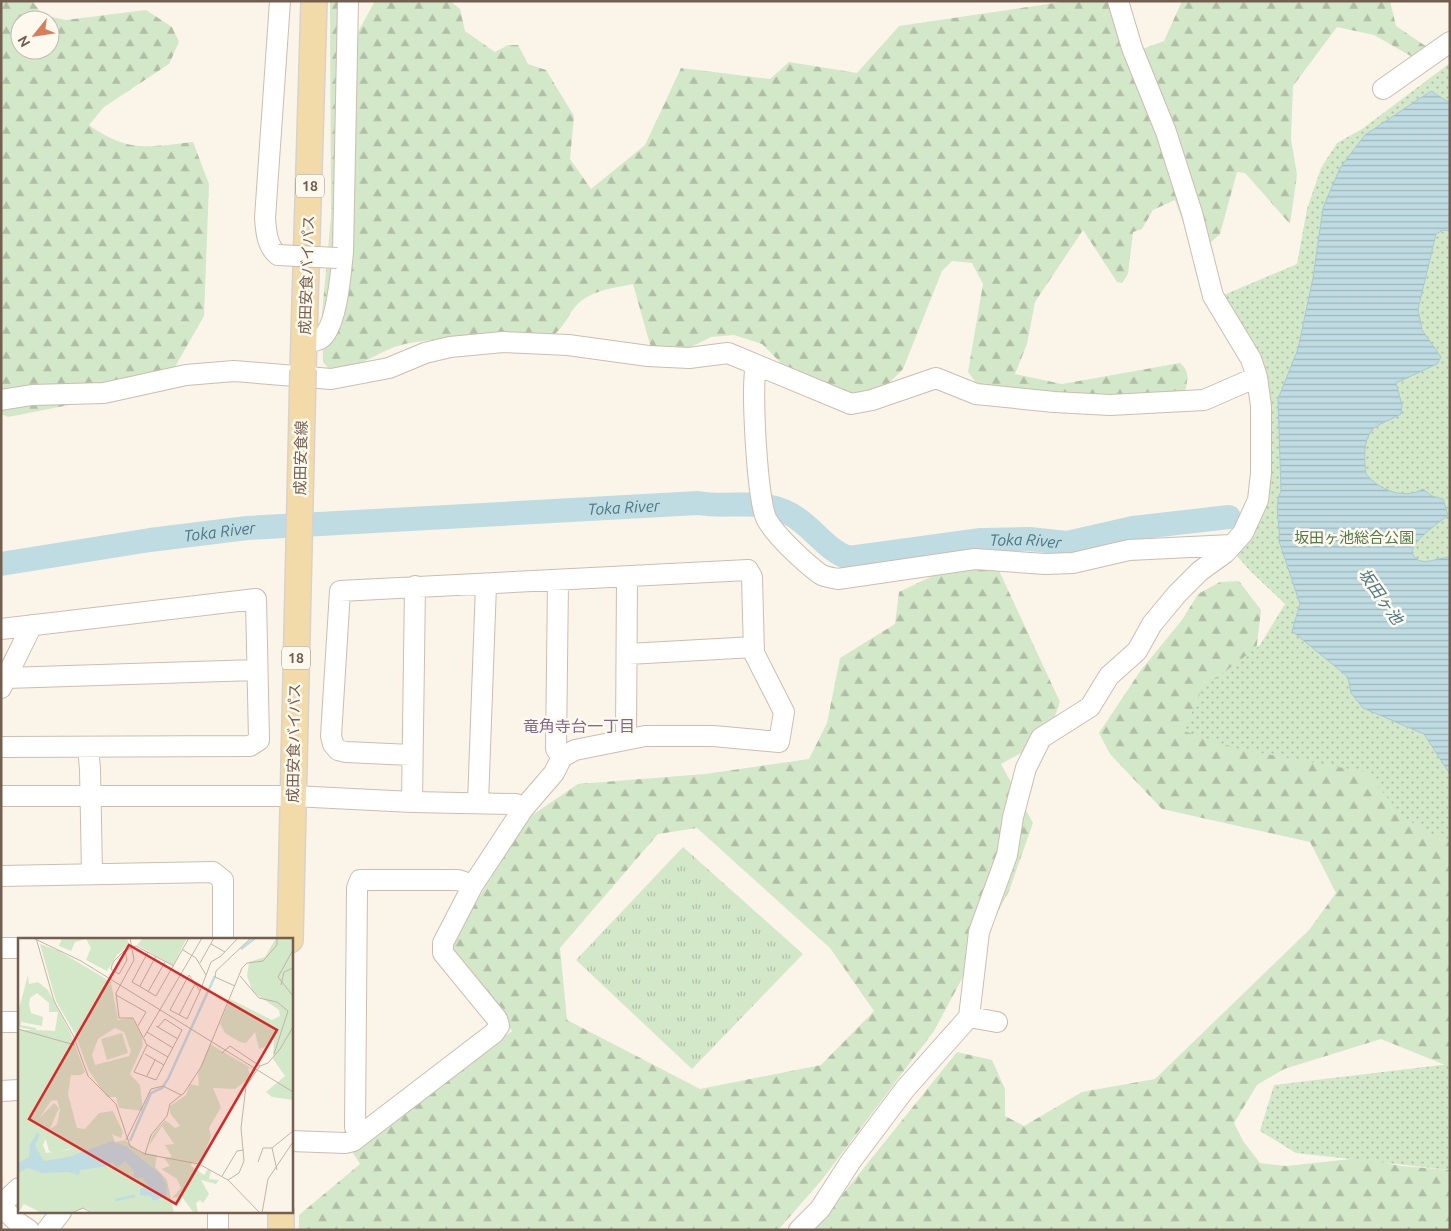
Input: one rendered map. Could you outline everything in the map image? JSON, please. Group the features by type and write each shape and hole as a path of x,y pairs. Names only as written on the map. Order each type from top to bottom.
{"main road":[{"name":"成田安食バイパス","path":"303,370 314,1"},
{"name":"成田安食線","path":"299,546 303,370"},
{"name":"成田安食バイパス","path":"290,938 299,546"},
{"path":"281,1214 281,1230"}],"street":[{"path":"280,1 265,218 266,234 274,252 278,255 340,255"},
{"path":"304,343 320,339 328,330 340,290 348,1"},
{"path":"799,1230 820,1209 882,1118 905,1089 969,1017 978,932 1006,855 1013,817 1026,768 1041,738 1090,707 1110,676 1137,651 1152,624 1177,594 1200,571 1226,553 1243,533 1258,500 1261,473 1261,406 1257,377 1251,359 1213,296 1184,186 1166,132 1132,48 1118,1"},
{"path":"1383,89 1450,42"},
{"path":"1,400 32,395 104,393 186,376 234,371 331,378 389,368 425,353 450,346 503,342 568,344 648,356 689,358 728,353 850,404 872,400 936,378 976,394 1054,402 1110,405 1204,400 1257,377"},
{"path":"756,365 756,427 762,506 767,520 788,544 822,575 838,579 975,559 1045,564 1073,563 1129,550 1231,545"},
{"path":"292,1141 345,1143 353,1141 487,1039 499,1026 497,1019 443,953 443,943 446,934 473,886 523,809 554,773 562,757 575,750 645,736 713,736 779,742 784,712 754,653 752,576 748,570 340,591 333,744 338,750 411,755"},
{"path":"626,739 627,577"},
{"path":"558,581 556,749 562,757"},
{"path":"478,803 486,584"},
{"path":"412,802 411,755 415,586"},
{"path":"1,629 256,599 259,740 250,746 1,746"},
{"path":"32,625 4,683 258,670"},
{"path":"628,654 754,647"},
{"path":"88,747 91,794 92,873"},
{"path":"1,796 91,794 293,796 412,802 516,804 523,809"},
{"path":"1,876 213,872 223,880 223,938"},
{"path":"359,1136 354,1127 356,888 360,880 458,880 473,886"},
{"path":"1,948 18,948"},
{"path":"969,1017 997,1022"},
{"path":"1,1022 18,1022"},
{"path":"1,1091 18,1090"},
{"path":"18,1189 1,1206 16,1222 29,1230"},
{"path":"819,1230 820,1209"},
{"path":"47,1230 59,1214"},
{"path":"218,1214 218,1230"}],"green space":[{"path":"1,1 32,1 39,10 10,10 10,60 60,60 60,19 66,20 146,10 172,27 179,42 169,64 104,107 89,125 115,140 139,146 193,142 209,184 204,316 168,379 120,395 8,417 1,414"},
{"path":"330,1 341,1 354,39 375,1 450,1 460,9 465,31 495,52 508,45 518,45 528,64 546,70 574,116 570,159 591,189 645,145 681,68 770,79 789,62 857,73 899,26 1068,1 1109,1 1129,54 1164,41 1182,1 1390,1 1396,26 1427,47 1416,59 1374,35 1337,27 1293,86 1291,139 1297,175 1290,224 1245,173 1237,172 1220,234 1210,243 1186,230 1175,200 1153,210 1142,229 1133,232 1128,274 1122,283 1117,282 1083,230 1035,302 1027,344 1015,374 1062,384 1180,363 1187,373 1185,393 1112,399 981,389 968,372 983,284 972,263 952,261 942,271 903,369 888,384 859,393 842,392 781,363 762,344 734,335 711,337 685,350 651,348 633,284 594,293 587,297 575,307 561,327 551,337 480,337 427,340 389,349 351,366 328,368 323,362 322,313 331,217"},
{"name":"坂田ヶ池総合公園","path":"1450,63 1450,843 1406,819 1365,772 1239,749 1184,731 1202,689 1260,645 1285,604 1252,573 1235,553 1267,422 1219,297 1297,264 1307,209 1321,168 1337,143 1362,129"},
{"path":"989,549 1060,702 1047,739 1001,764 1033,823 1009,891 934,1031 821,1181 778,1230 299,1230 299,1215 360,1164 351,1150 512,1031 448,949 525,820 578,784 705,774 809,759 827,723 840,658 895,624 899,592","holes":["697,828 830,948 874,1011 821,1065 700,1089 567,1020 560,948 658,834"]},
{"path":"1239,581 1261,610 1253,678 1450,817 1450,1067 1381,1039 1284,1069 1257,1085 1234,1123 1243,1141 1260,1163 1286,1166 1360,1158 1401,1166 1450,1170 1450,1230 810,1230 834,1205 957,1052 992,1060 1005,1089 1005,1116 1024,1126 1082,1092 1155,1079 1309,930 1336,893 1310,842 1162,809 1110,754 1099,733 1141,670 1182,620 1198,594 1220,582"},
{"path":"683,847 803,954 692,1069 576,960"},
{"path":"1450,1064 1450,1170 1296,1153 1260,1131 1274,1085"}],"water":[{"name":"坂田ヶ池","path":"1431,91 1450,103 1450,231 1443,230 1436,234 1418,309 1422,330 1441,357 1437,364 1396,383 1402,405 1401,414 1372,430 1367,439 1365,457 1366,474 1378,485 1392,492 1408,494 1423,489 1432,496 1443,499 1448,515 1426,532 1416,543 1412,553 1420,561 1424,562 1450,558 1450,774 1424,734 1363,708 1351,693 1348,677 1292,631 1300,604 1279,541 1277,510 1281,491 1278,399 1298,349 1313,278 1323,208 1340,168 1365,135"}],"waterway":[{"name":"Toka River","path":"1,564 150,540 247,528 698,503 756,505 778,509 798,519 833,549 849,558 981,540 1029,539 1067,543 1133,528 1229,517"}],"district":[{"name":"竜角寺台一丁目","path":"579,726"}]}
